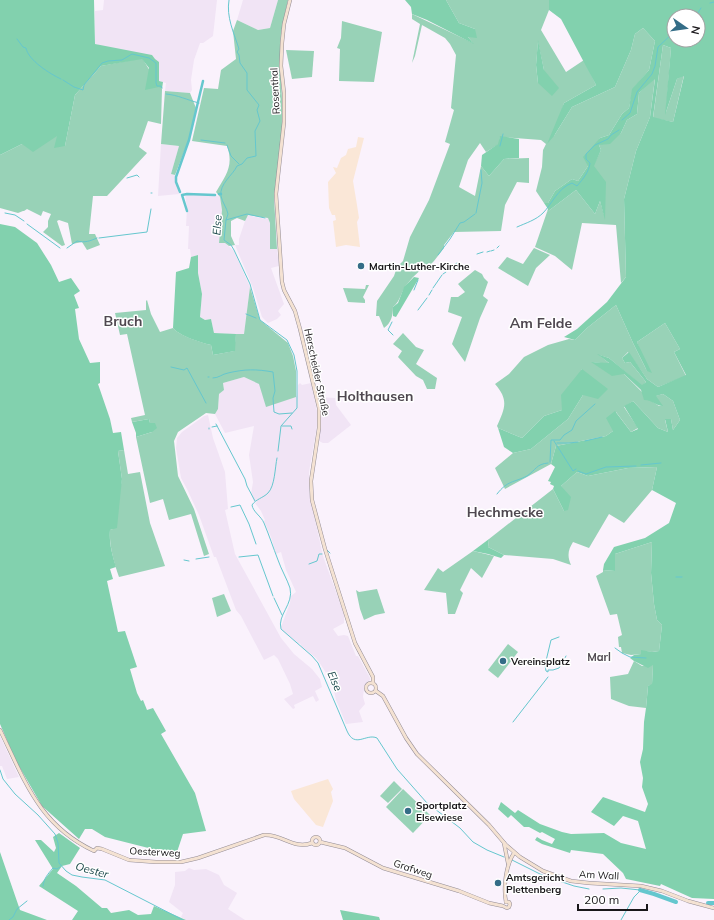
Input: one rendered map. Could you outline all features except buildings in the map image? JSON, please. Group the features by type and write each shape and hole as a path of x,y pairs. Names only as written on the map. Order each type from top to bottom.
{"main road":[{"name":"Rosenthal","path":"284,128 284,93 281,54 284,24 290,0"},
{"name":"Herscheider Straße","path":"284,128 277,177 276,214 283,286 295,311 318,408 319,428 310,481 312,500 325,549 355,643 373,677 376,691 383,696 405,736 417,754 485,821 514,853"},
{"name":"Herscheider Straße","path":"374,684 368,684 366,687 367,690 372,693 376,691"},
{"name":"Oesterweg","path":"0,730 26,784 36,803 44,814 70,838 94,851 95,849 102,849 129,860 181,862 243,843 262,835"},
{"name":"Grafweg","path":"262,835 274,835 297,845 307,845 312,842 313,838 317,837 320,839 320,842"},
{"name":"Grafweg","path":"312,842 316,845 320,842 345,848 383,868 503,906"},
{"path":"504,842 508,865"},
{"path":"507,858 510,853 514,853"},
{"path":"506,902 510,903 509,907 506,908 503,906 506,902 505,889 508,865 514,853"},
{"name":"Am Wall","path":"514,853 541,870 571,881 641,886 662,891 688,901 714,908"}],"shaded area":[{"path":"104,0 217,0 213,36 203,43 200,43 194,60 191,80 192,90 190,93 165,91 166,83 159,81 159,62 95,44 95,11 103,10"},
{"path":"243,0 278,0 270,28 258,30 237,20"},
{"path":"358,137 364,138 353,181 359,218 357,222 360,247 346,245 336,247 333,221 336,220 335,215 332,215 329,208 328,182 336,173 333,167 337,168 341,158 346,155 348,149 356,147"},
{"path":"161,144 179,146 171,174 175,175 179,194 158,196"},
{"path":"185,194 213,194 220,197 222,210 219,243 225,243 234,251 250,287 244,335 214,333 211,319 205,320 200,317 202,294 198,273 198,255 191,257 190,249 188,249 189,226 186,226 187,208"},
{"path":"247,215 265,219 268,218 270,223 270,248 277,249 279,266 271,268 284,304 278,311 281,315 277,319 268,323 262,317 253,288 235,245 239,245 239,239"},
{"path":"244,377 260,384 266,406 297,396 298,385 300,383 302,385 311,383 317,411 317,426 309,472 309,492 323,556 344,614 344,623 333,629 338,636 348,636 356,656 358,656 370,678 364,689 363,697 365,704 359,711 363,722 346,724 336,700 332,682 319,662 301,646 300,643 299,644 283,631 281,627 291,596 296,592 286,570 281,552 276,554 264,521 265,520 255,503 257,502 256,500 254,502 251,494 253,482 249,455 254,426 225,433 215,414 218,409 219,394 224,390 223,383"},
{"path":"318,397 335,398 336,405 351,425 328,443 319,441 321,411"},
{"path":"208,415 213,438 225,472 228,509 225,510 235,554 281,638 294,654 312,669 320,679 322,687 315,691 319,700 316,702 313,696 294,705 295,708 293,709 284,699 293,694 290,684 278,659 274,655 264,660 241,616 236,610 216,557 214,557 199,515 181,478 176,448 177,438 182,432 204,416"},
{"path":"0,736 19,777 7,779 2,766 0,766"},
{"path":"328,779 333,789 331,792 333,801 323,827 316,825 294,799 291,791"},
{"path":"189,868 194,870 206,869 219,875 224,885 237,893 228,909 245,920 186,920 181,917 183,913 169,902 175,885 175,872 185,871"}],"green space":[{"path":"0,0 94,0 95,44 152,55 159,62 159,81 163,82 162,89 159,87 145,90 149,68 142,59 101,66 75,95 65,146 54,148 57,136 33,152 22,144 0,155"},
{"path":"278,0 288,0 281,33 280,55 283,121 274,198 277,249 270,249 270,223 268,218 248,215 245,221 237,218 231,221 231,236 235,245 229,246 225,243 219,243 222,210 220,197 216,192 228,170 230,159 227,146 192,141 204,88 218,89 221,70 236,59 233,31 237,20 258,30 270,28"},
{"path":"405,0 446,0 459,23 475,29 477,38 468,37 474,44 412,14 411,7"},
{"path":"446,0 549,0 549,10 541,30 566,72 584,60 596,85 564,103 554,136 572,107 615,87 631,50 635,34 643,28 655,41 649,70 633,89 629,108 622,114 609,135 600,138 588,166 578,181 572,179 555,191 548,203 544,203 536,191 542,167 543,150 546,144 541,140 500,137 499,144 486,152 480,143 468,160 459,187 475,196 481,166 489,176 504,159 529,158 529,183 517,182 505,205 501,231 454,232 434,261 418,272 406,286 398,302 393,307 390,322 384,328 379,316 376,316 377,301 394,276 397,267 403,261 410,237 429,200 450,144 445,142 454,110 451,108 456,55 445,38 422,25 412,63 420,24 412,19 412,14 473,43 468,37 475,29 459,23","holes":["538,42 544,70 538,83 536,65"]},
{"path":"549,0 714,0 714,899 692,898 661,884 660,886 626,879 623,873 603,854 571,850 570,853 542,844 535,840 537,837 552,844 555,839 542,832 540,833 529,827 524,827 511,815 508,818 498,809 501,802 515,813 518,810 540,824 562,832 571,834 604,833 621,843 646,849 638,821 623,816 614,826 591,812 603,797 645,812 648,804 642,787 643,778 640,762 643,749 648,686 652,684 653,665 648,668 630,658 634,655 641,654 641,650 652,652 659,651 662,625 657,620 654,604 651,573 652,542 615,554 615,571 603,570 604,564 614,547 645,538 669,523 676,503 652,490 657,467 628,468 588,476 577,472 561,486 571,497 568,510 564,511 553,489 554,486 548,481 555,467 551,464 556,446 606,436 613,431 606,418 615,411 631,432 638,429 624,406 633,401 658,428 668,432 665,419 671,419 673,430 680,420 673,401 663,394 656,396 663,406 644,400 641,390 624,374 612,376 591,362 609,363 597,354 609,358 642,385 646,382 630,362 625,363 622,358 629,352 647,379 658,387 686,375 674,352 680,349 665,323 637,342 652,373 647,371 616,305 587,328 575,340 564,337 577,329 607,302 626,277 624,199 636,151 650,117 655,79 639,93 637,114 627,120 621,133 610,144 599,145 601,150 594,166 606,182 605,220 600,201 595,214 576,190 547,212 548,209 544,203 548,203 555,191 572,179 578,181 588,166 583,157 600,138 609,135 622,114 629,108 632,89 649,70 655,41 643,28 635,34 631,50 615,87 572,107 554,136 547,144 564,103 596,85 561,19 549,10","holes":["666,8 706,8 706,48 671,48 665,115 677,79 684,76 673,122 653,117 663,45 666,46"]},
{"path":"342,21 382,32 374,82 339,81 340,49 337,48 341,38"},
{"path":"538,40 544,70 559,88 552,96 538,83 536,65"},
{"path":"663,45 666,46 666,48 671,48 666,112 677,79 684,75 673,122 653,118"},
{"path":"286,50 314,51 312,77 292,79"},
{"path":"142,58 162,89 161,124 148,121 139,147 147,153 107,196 93,196 89,234 95,234 100,245 87,250 82,242 72,244 68,223 59,220 57,221 65,245 62,246 43,232 48,227 48,221 51,214 43,211 41,216 27,209 18,213 0,208 0,155 22,144 58,135 65,146 75,95 101,66"},
{"path":"655,78 650,117 636,151 624,199 626,277 621,283 616,225 582,223 572,270 555,256 535,247 547,212 576,190 595,214 600,201 605,218 593,166 601,150 599,145 621,133 627,120 637,114 639,93"},
{"path":"165,91 190,93 196,108 189,139 175,175 171,174 179,146 161,144"},
{"path":"500,136 519,139 519,158 504,159 489,176 481,166 482,155 498,144"},
{"path":"0,224 15,227 37,243 51,265 59,282 71,278 80,291 74,295 79,308 75,309 79,339 90,363 100,362 100,383 98,384 110,419 113,433 121,432 124,450 118,451 122,479 117,528 110,530 111,548 116,567 110,569 113,579 107,581 118,632 125,631 137,667 130,669 137,693 141,701 143,700 147,710 153,708 166,731 161,734 195,793 206,831 183,834 176,855 105,837 92,829 85,829 79,839 42,806 16,761 0,724"},
{"path":"534,248 550,255 536,268 528,286 498,268 507,257 523,264"},
{"path":"198,255 198,273 202,294 200,317 205,320 211,319 214,333 236,334 235,351 213,355 211,345 196,341 173,328 176,272 189,268 191,257"},
{"path":"475,270 482,274 488,282 483,296 488,300 480,318 465,362 452,344 462,317 448,312 451,297 458,297 465,292 458,284"},
{"path":"414,277 419,278 396,317 393,316 393,307 398,303 404,287"},
{"path":"366,285 369,285 363,297 365,303 348,302 343,288 365,289"},
{"path":"250,287 260,320 288,343 293,356 296,371 296,397 266,407 259,384 244,377 223,383 224,390 219,394 218,409 215,414 206,413 178,432 174,441 178,476 194,509 209,554 204,556 191,514 169,520 163,499 150,503 136,437 152,432 149,419 132,422 131,418 145,415 127,334 120,335 115,313 146,310 147,300 151,314 160,332 173,328 196,341 211,345 213,355 234,351 236,334 244,334"},
{"path":"616,305 647,371 637,342 665,323 680,349 674,352 686,376 658,387 647,379 628,352 622,358 625,363 630,362 646,382 642,386 609,358 599,355 610,364 592,362 624,374 650,400 659,406 662,406 655,396 663,394 673,401 680,420 673,430 671,419 665,420 668,432 658,428 633,401 624,407 638,428 631,432 616,412 613,431 606,436 556,446 551,464 505,489 495,468 513,453 531,449 568,419 583,395 582,369 562,410 544,416 522,438 498,428 497,426 504,409 504,400 495,384 509,374 524,357 548,345 569,339 575,340 587,328"},
{"path":"403,333 416,347 424,350 416,364 437,378 435,389 427,389 423,380 416,376 398,357 402,351 393,344"},
{"path":"582,369 608,389 598,399 583,395 568,419 531,449 513,453 504,447 498,428 522,438 544,416 562,410 561,395"},
{"path":"149,419 150,423 155,423 157,428 152,432 136,437 132,422"},
{"path":"124,450 128,474 140,472 150,523 165,566 119,577 111,548 110,530 113,529 122,479 118,451"},
{"path":"657,467 652,490 624,523 609,514 589,548 573,542 569,553 571,565 553,559 504,555 488,547 489,539 553,489 564,511 561,486 577,472 588,476 628,468"},
{"path":"489,539 488,547 504,555 501,558 473,551"},
{"path":"652,542 651,573 654,604 657,620 662,625 659,651 641,651 641,654 631,655 622,653 621,647 619,647 618,637 622,635 617,614 610,615 596,576 603,572 603,570 615,571 615,554"},
{"path":"473,551 494,556 482,578 471,568 460,590 463,593 455,614 448,614 446,593 424,590 438,568 443,572"},
{"path":"377,589 385,613 375,615 364,620 356,590 359,592"},
{"path":"224,594 231,611 217,617 212,598"},
{"name":"Vereinsplatz","path":"508,644 518,652 498,678 488,670"},
{"path":"634,661 642,666 653,665 652,685 648,686 646,708 629,706 611,699 610,677 628,674"},
{"path":"394,781 402,789 388,803 380,796"},
{"name":"Sportplatz Elsewiese","path":"403,789 430,815 413,833 386,807"},
{"path":"59,833 80,848 70,864 62,866 57,873 76,886 102,908 107,908 111,913 129,910 138,915 151,914 154,906 186,920 72,920 78,911 39,886 53,869 35,840 41,840 54,852 56,848 53,837"},
{"path":"0,852 20,910 47,920 0,920"},
{"path":"340,910 379,917 380,920 343,920"}],"waterway":[{"name":"Else","path":"229,0 228,6 230,19 239,49 237,52 240,63 247,73 247,90 259,105 257,110 260,121 255,131 256,156 247,158 242,164 237,166 222,188 221,196 228,214 224,240 231,245 234,250 250,284 260,320 287,340 294,355 297,371 297,408 281,426 278,451"},
{"path":"710,3 714,2"},
{"path":"17,39 23,47 26,48 35,62 51,74 61,79"},
{"path":"622,120 630,113 637,92 652,74 658,47 666,40"},
{"path":"63,80 74,87 83,90 84,85 102,63 122,60 132,54 149,58 156,63 156,83 157,86 161,86 162,88"},
{"path":"180,192 176,182 176,177 189,140 203,81"},
{"path":"166,94 179,96 199,103"},
{"path":"517,227 540,215 559,192 567,185 572,183 577,186 585,175 590,163 586,159 586,154 595,145 608,139 619,130"},
{"path":"500,146 503,134"},
{"path":"201,140 225,143"},
{"path":"227,145 231,156 239,164"},
{"path":"476,213 482,183 481,170"},
{"path":"127,178 137,175 139,177"},
{"path":"187,211 182,195 215,195"},
{"path":"99,238 147,232 151,209"},
{"path":"5,213 15,215 24,221"},
{"path":"226,220 247,214 265,218"},
{"path":"438,255 460,223 464,222 475,214"},
{"path":"27,224 60,248"},
{"path":"67,248 77,241 83,242 97,238"},
{"path":"477,254 483,252"},
{"path":"447,270 457,263"},
{"path":"433,288 442,275"},
{"path":"414,290 418,280"},
{"path":"429,295 432,290"},
{"path":"418,310 427,298"},
{"path":"246,314 256,318"},
{"path":"392,322 388,330 393,335"},
{"path":"171,367 184,370 187,368 206,403"},
{"path":"213,378 245,370 273,372 275,391 273,398 274,412 279,414 292,413"},
{"name":"Hechmecke","path":"550,462 551,440 560,440 564,435 572,430 576,421 595,404"},
{"path":"216,424 255,501"},
{"path":"212,427 217,426"},
{"path":"282,426 291,426 292,429"},
{"path":"585,441 602,437"},
{"path":"554,441 573,471 576,469"},
{"path":"557,443 578,442"},
{"name":"Else","path":"277,458 270,490 266,495 255,501 252,505 264,523 290,588 290,599 281,619 281,629 318,663 350,736 357,740 369,737 377,738 397,769 427,803 460,828 473,842 504,857"},
{"name":"Hechmecke","path":"497,494 504,486 527,476 538,466 548,463"},
{"path":"641,465 661,463"},
{"path":"578,471 586,474 606,467 636,466"},
{"path":"231,507 240,505 256,544"},
{"name":"Hechmecke","path":"327,550 330,553"},
{"name":"Hechmecke","path":"309,564 317,561 319,554 322,554"},
{"path":"239,557 258,555 273,596"},
{"path":"196,559 209,557"},
{"path":"184,560 189,561"},
{"path":"676,577 682,577"},
{"path":"274,598 282,615"},
{"path":"559,637 551,640 545,665 546,671 548,672 548,670 559,668 566,656"},
{"path":"615,648 630,657 646,658"},
{"path":"513,722 548,677"},
{"name":"Oester","path":"0,770 3,779 15,794 38,815 55,834 58,843 59,863 66,871 72,875 105,880 183,920"},
{"name":"Else","path":"512,860 542,875 574,886 589,889"},
{"path":"43,886 45,878 53,868 57,869 60,867"},
{"name":"Else","path":"603,889 621,888 640,890"},
{"name":"Else","path":"640,890 676,902"},
{"name":"Oester","path":"621,920 634,897 640,891"},
{"path":"9,920 13,917 17,909 27,901"},
{"name":"Else","path":"708,903 714,903"}],"place":[{"name":"Martin-Luther-Kirche","path":"361,266"},
{"name":"Vereinsplatz","path":"503,661"},
{"name":"Sportplatz Elsewiese","path":"408,811"},
{"name":"Amtsgericht Plettenberg","path":"498,883"}],"district":[{"name":"Bruch","path":"123,321"},
{"name":"Am Felde","path":"541,323"},
{"name":"Holthausen","path":"375,396"},
{"name":"Hechmecke","path":"505,512"},
{"name":"Marl","path":"599,657"}]}
